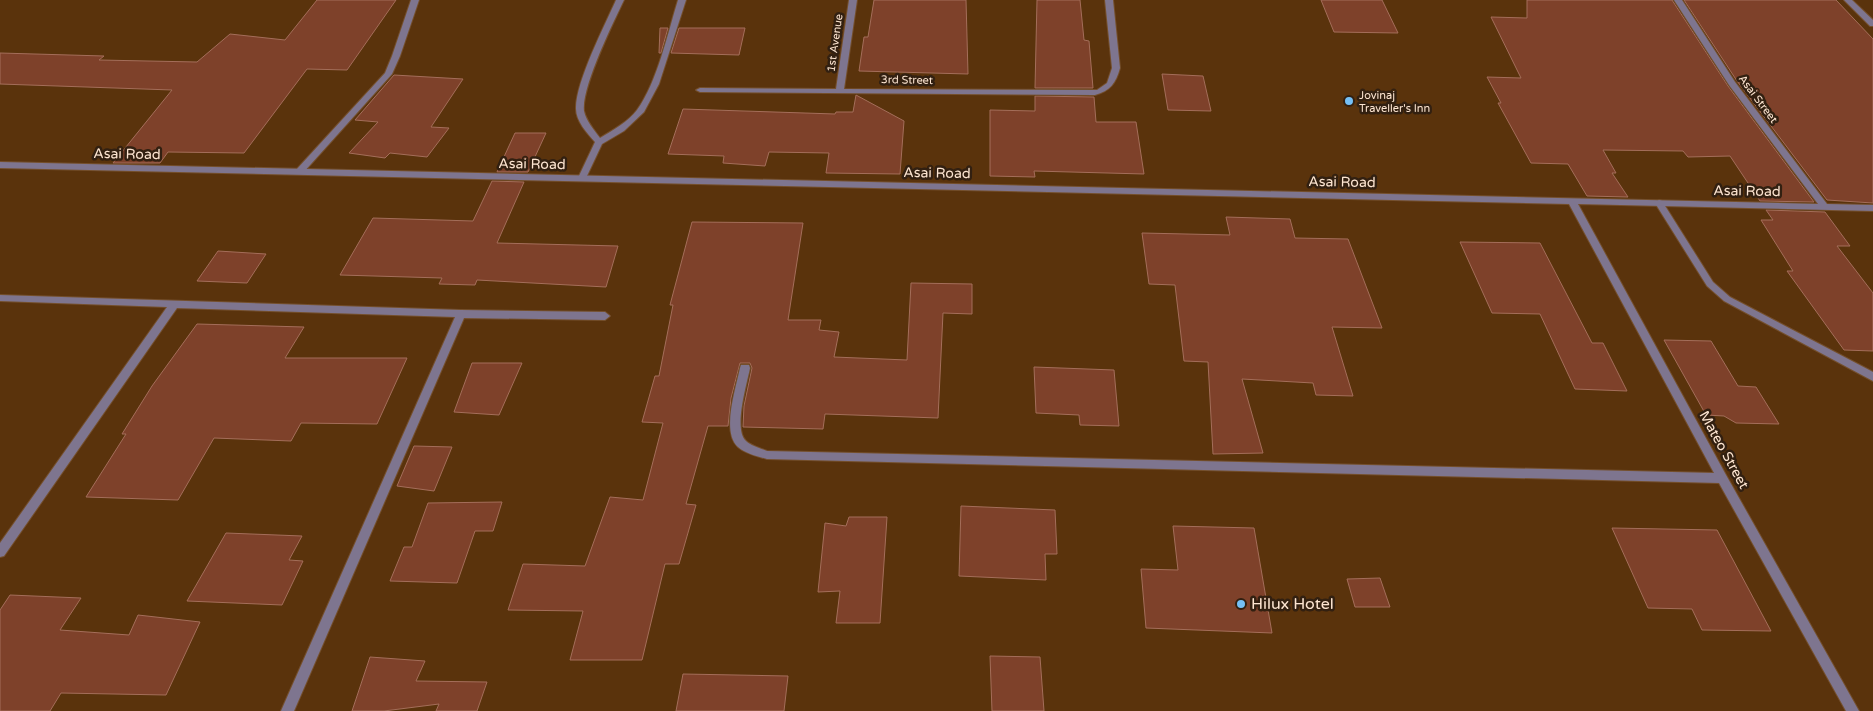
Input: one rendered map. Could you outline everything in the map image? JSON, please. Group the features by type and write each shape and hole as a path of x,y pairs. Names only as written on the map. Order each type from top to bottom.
{"street":[{"path":"299,172 388,74 415,0"},
{"path":"599,142 586,125 580,109 586,83 620,0"},
{"path":"582,178 599,142 621,129 640,112 655,84 682,0"},
{"name":"1st Avenue","path":"840,90 853,0"},
{"name":"3rd Street","path":"700,90 1081,94 1106,90 1111,85 1116,68 1109,0"},
{"name":"Asai Street","path":"1678,0 1732,83 1825,207"},
{"path":"1848,0 1873,24"},
{"name":"Asai Road","path":"0,165 1873,208"},
{"name":"Mateo Street","path":"1572,201 1722,478 1853,711"},
{"path":"1660,203 1710,284 1727,299 1873,377"},
{"path":"0,298 461,314 605,316"},
{"path":"0,552 174,304"},
{"path":"287,711 461,314"},
{"path":"746,368 734,426 740,441 750,449 767,455 1722,478"}],"building":[{"path":"317,0 396,0 347,70 307,69 244,153 168,152 160,163 113,163 172,90 0,84 0,53 104,56 99,60 197,62 230,34 285,40"},
{"path":"874,0 966,0 968,74 859,71 864,37 868,37"},
{"path":"1037,0 1080,0 1084,40 1089,41 1093,88 1035,88"},
{"path":"1321,0 1382,0 1398,33 1334,32"},
{"path":"1527,0 1672,0 1728,86 1814,202 1760,201 1730,156 1688,157 1683,151 1603,150 1616,173 1612,173 1628,197 1587,196 1568,164 1531,163 1498,103 1501,103 1487,77 1521,78 1491,17 1527,18"},
{"path":"1684,0 1836,0 1873,39 1873,203 1827,200 1737,81"},
{"path":"660,28 668,28 661,53 659,53"},
{"path":"679,28 745,28 739,55 671,53"},
{"path":"1162,74 1203,76 1211,111 1168,110"},
{"path":"394,75 463,79 431,127 449,128 427,157 390,153 385,158 349,153 378,122 355,120"},
{"path":"856,95 904,121 900,174 826,173 829,153 769,152 765,166 723,163 724,156 668,154 683,109 835,114 836,112 853,112"},
{"path":"1035,96 1094,97 1096,122 1136,122 1144,174 1034,171 1035,177 990,176 990,110 1035,111"},
{"path":"515,133 546,133 528,172 497,172"},
{"path":"492,181 524,182 497,243 618,246 606,287 477,280 475,285 439,284 442,278 340,275 373,218 473,221"},
{"path":"1766,210 1825,212 1850,246 1837,246 1873,293 1873,351 1844,350 1787,271 1793,271 1761,220 1773,220"},
{"path":"1226,217 1290,219 1295,238 1348,239 1382,328 1332,327 1353,396 1316,395 1313,383 1242,379 1263,453 1213,454 1208,362 1184,361 1175,285 1149,284 1142,233 1230,235"},
{"path":"692,222 803,223 788,320 821,320 819,330 839,332 834,357 907,360 911,283 972,284 972,314 943,313 938,418 825,414 823,429 743,427 744,406 752,368 750,363 740,363 731,398 728,426 708,426 686,504 696,505 679,564 665,564 642,660 570,660 583,611 508,610 523,564 585,566 610,497 643,500 663,423 642,422 655,376 659,376 673,305 670,305"},
{"path":"1460,242 1540,243 1592,343 1603,343 1627,391 1575,389 1540,314 1492,313"},
{"path":"218,251 266,254 247,283 197,281"},
{"path":"197,324 304,327 285,358 407,358 377,424 301,423 291,441 214,438 178,500 86,497 126,434 122,434 152,386"},
{"path":"1664,340 1711,341 1738,386 1756,387 1779,424 1736,423 1724,416 1706,415"},
{"path":"472,363 522,363 499,415 454,412"},
{"path":"1034,367 1114,370 1119,426 1080,425 1079,415 1036,413"},
{"path":"414,446 452,447 434,491 397,486"},
{"path":"502,502 493,531 475,531 457,583 390,581 404,547 412,547 428,503"},
{"path":"961,506 1055,510 1057,554 1045,554 1046,580 959,576"},
{"path":"849,517 887,517 880,623 836,623 840,591 818,592 825,523 846,526"},
{"path":"1173,526 1254,528 1272,633 1146,628 1141,569 1178,570"},
{"path":"1612,528 1717,530 1771,631 1702,630 1692,609 1648,608"},
{"path":"226,533 302,536 289,560 303,561 282,605 187,601"},
{"path":"1380,578 1390,607 1355,607 1347,579"},
{"path":"10,595 81,598 60,630 129,635 138,615 200,622 166,695 61,693 50,711 0,711 0,610"},
{"path":"990,656 1040,657 1044,711 992,711"},
{"path":"370,657 425,661 416,681 487,682 477,711 436,711 439,704 384,711 352,711"},
{"path":"683,674 788,676 784,711 676,711"}],"place":[{"name":"Jovinaj Traveller's Inn","path":"1349,101"},
{"name":"Hilux Hotel","path":"1241,604"}]}
